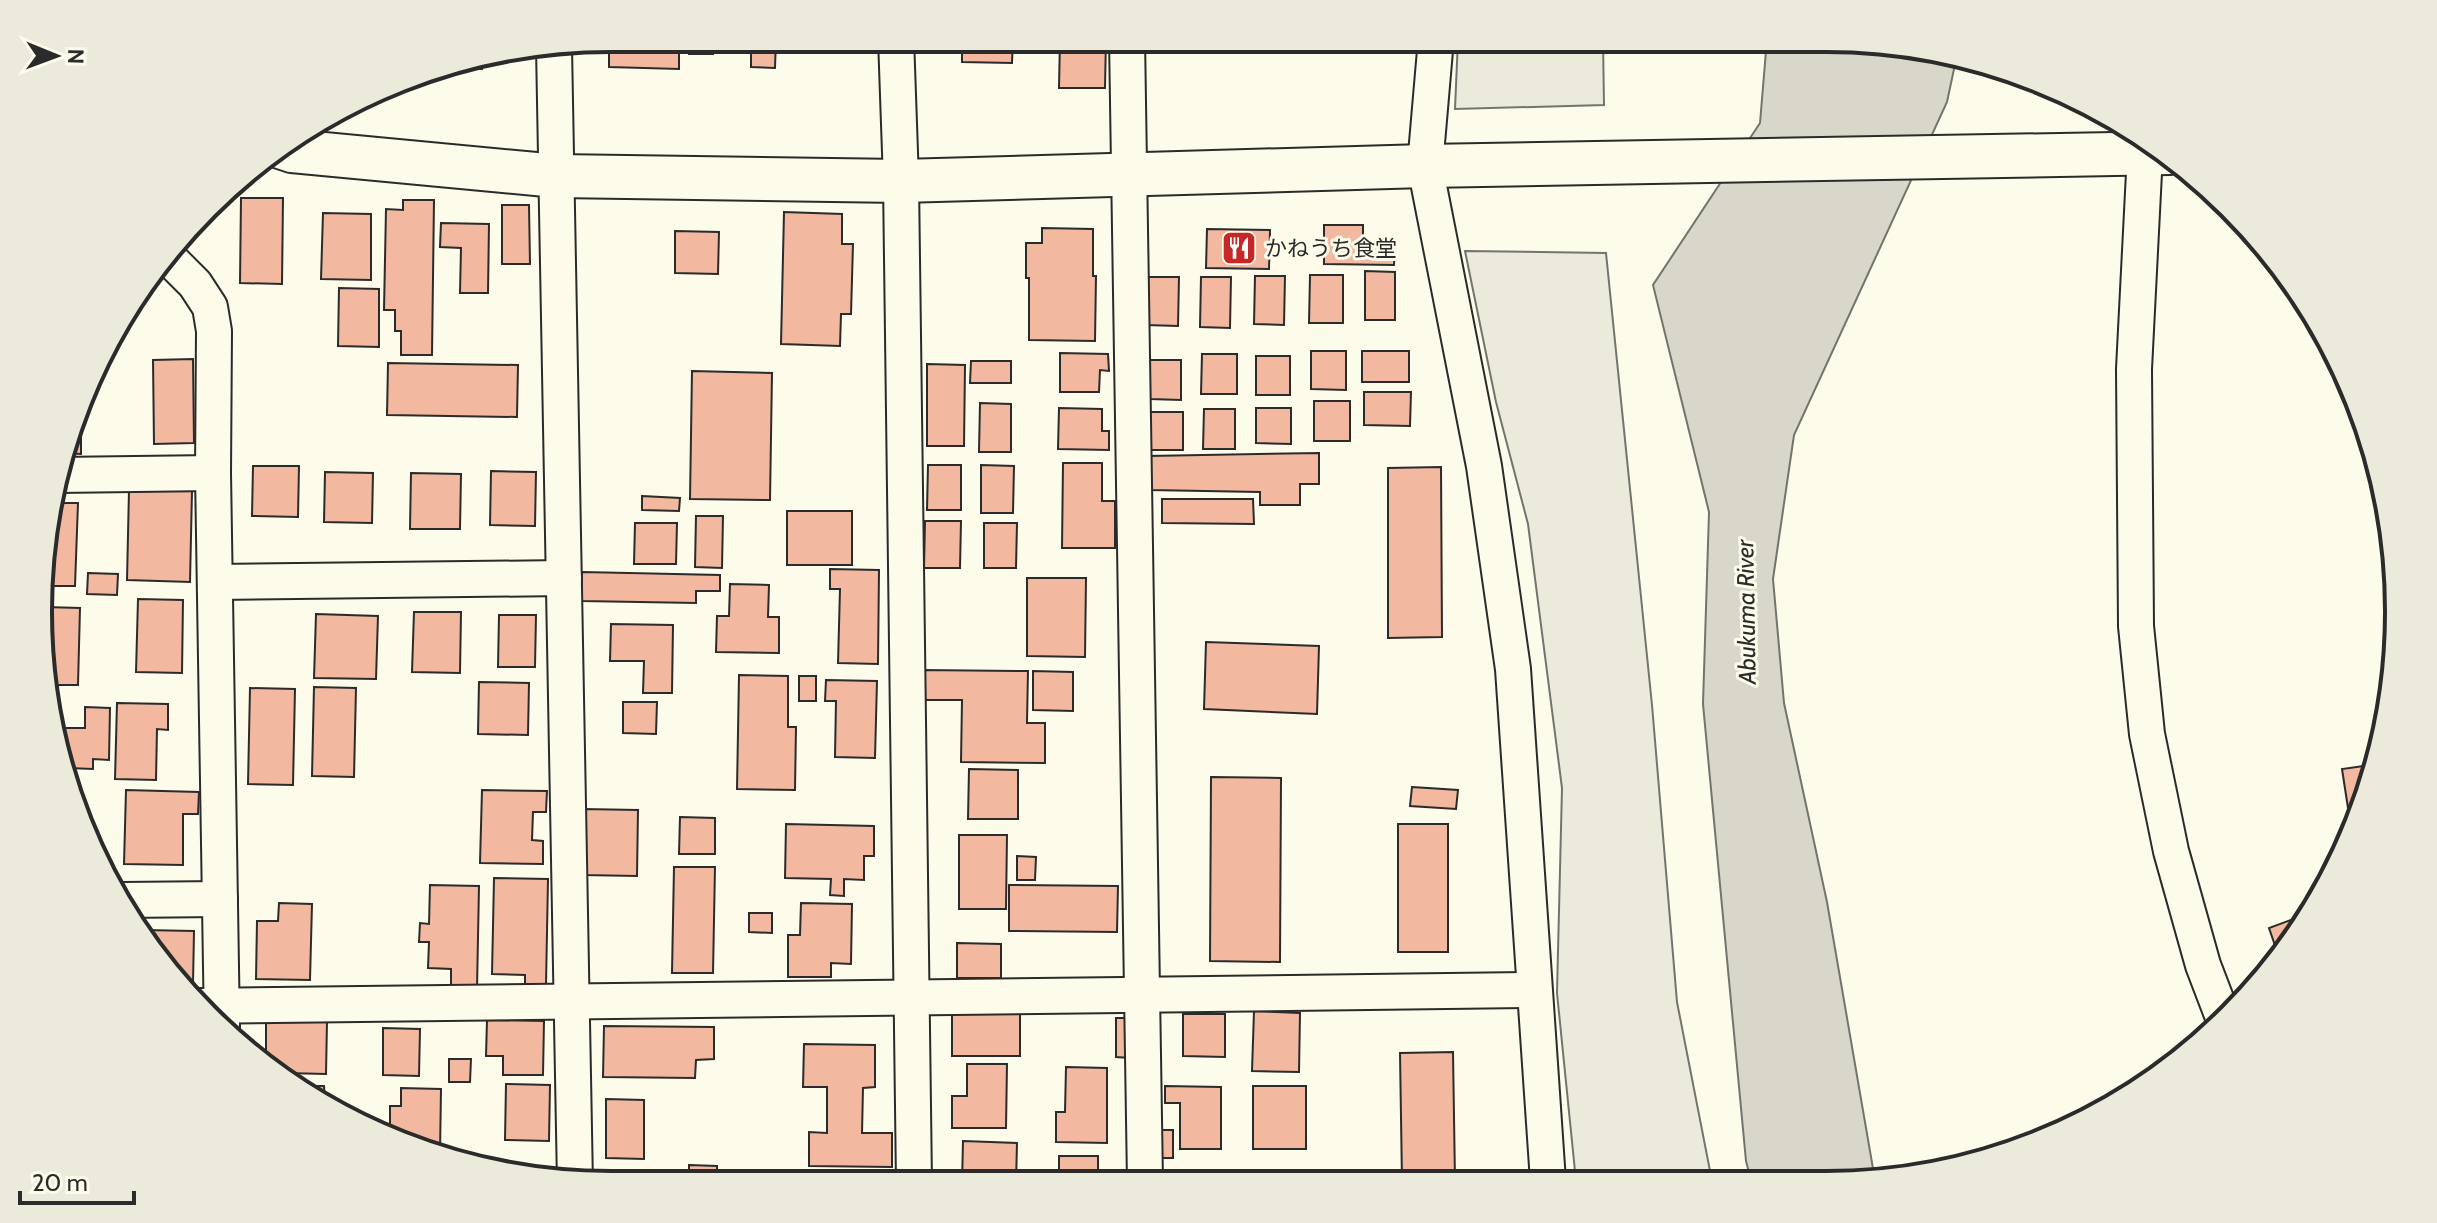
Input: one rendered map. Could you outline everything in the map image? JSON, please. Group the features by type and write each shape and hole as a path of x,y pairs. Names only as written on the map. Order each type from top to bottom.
{"street":[{"path":"896,52 901,181 914,1171"},
{"path":"1127,52 1145,1171"},
{"path":"1437,52 1442,166 1513,669 1547,1171"},
{"path":"554,55 575,1170"},
{"path":"294,151 557,176 901,181 1129,173 2146,153"},
{"path":"2156,161 2134,369 2136,626 2147,734 2171,851 2203,965 2220,1008"},
{"path":"174,263 195,284 210,307 214,331 213,473 220,899 214,1005"},
{"path":"69,475 213,473"},
{"path":"216,582 564,578"},
{"path":"132,900 220,899"},
{"path":"223,1014 571,1002 1534,990"}],"shaded area":[{"path":"1457,52 1603,52 1604,105 1455,109"},
{"path":"1465,251 1606,253 1652,705 1677,1002 1710,1171 1575,1171 1557,993 1562,788 1528,524 1496,402"}],"water":[{"name":"Abukuma River","path":"1766,52 1862,53 1954,67 1947,102 1794,435 1773,579 1784,703 1827,902 1873,1169 1862,1170 1749,1171 1746,1161 1703,704 1709,512 1653,285 1760,123"}],"building":[{"path":"609,52 679,52 679,69 609,67"},
{"path":"689,52 713,52 713,54"},
{"path":"751,52 776,52 775,68 751,67"},
{"path":"962,52 1012,52 1012,63 962,62"},
{"path":"1060,52 1106,52 1105,88 1059,88"},
{"path":"241,198 283,198 282,284 240,283"},
{"path":"403,200 434,200 432,355 401,355 401,331 395,331 395,310 384,310 386,209 403,210"},
{"path":"502,205 529,205 530,264 502,264"},
{"path":"784,212 842,214 842,244 853,244 851,314 841,314 840,346 781,344"},
{"path":"323,213 371,214 371,280 321,279"},
{"path":"441,223 489,224 488,293 460,293 461,248 440,247"},
{"path":"1324,225 1363,225 1363,244 1395,245 1394,265 1324,264"},
{"path":"1042,228 1093,229 1095,341 1029,340 1026,243 1042,243"},
{"path":"1207,229 1270,230 1269,269 1206,268"},
{"path":"675,231 719,232 718,274 675,273"},
{"path":"1365,271 1395,272 1395,320 1365,320"},
{"path":"1310,275 1343,275 1343,323 1309,323"},
{"path":"1255,276 1285,276 1284,325 1254,324"},
{"path":"1147,277 1179,277 1178,326 1146,325"},
{"path":"1201,277 1231,277 1230,328 1200,327"},
{"path":"339,288 379,289 379,347 338,346"},
{"path":"1311,351 1346,351 1346,390 1311,389"},
{"path":"1362,351 1409,351 1409,382 1362,382"},
{"path":"1060,353 1108,354 1109,371 1100,370 1099,392 1060,392"},
{"path":"1202,354 1237,354 1237,394 1201,394"},
{"path":"1256,356 1290,356 1290,395 1256,395"},
{"path":"193,359 194,443 154,444 153,360"},
{"path":"1150,360 1181,360 1181,400 1150,399"},
{"path":"971,361 1011,361 1011,383 970,383"},
{"path":"388,363 518,365 517,417 387,415"},
{"path":"927,364 965,365 964,446 927,446"},
{"path":"692,371 772,373 770,500 690,499"},
{"path":"1364,392 1411,392 1410,426 1364,425"},
{"path":"1314,401 1350,401 1350,441 1314,441"},
{"path":"980,403 1011,404 1011,452 979,452"},
{"path":"1059,408 1102,409 1102,431 1109,431 1109,450 1058,449"},
{"path":"1256,408 1291,408 1291,444 1256,443"},
{"path":"1204,409 1235,409 1235,449 1203,449"},
{"path":"1150,412 1183,412 1183,450 1149,450"},
{"path":"81,435 81,454 75,454"},
{"path":"1319,453 1319,484 1300,484 1300,505 1260,505 1260,492 1149,490 1148,456"},
{"path":"1063,463 1102,463 1102,501 1115,501 1115,548 1062,548"},
{"path":"928,465 961,465 961,510 927,510"},
{"path":"981,465 1014,466 1013,513 981,513"},
{"path":"253,466 299,466 298,517 252,516"},
{"path":"1441,467 1442,637 1388,638 1388,468"},
{"path":"491,471 536,472 535,526 490,525"},
{"path":"325,472 373,473 372,523 324,522"},
{"path":"411,473 461,474 460,529 410,529"},
{"path":"129,490 192,491 190,582 127,580"},
{"path":"642,496 680,498 679,511 642,510"},
{"path":"1162,499 1253,499 1254,524 1162,523"},
{"path":"63,503 78,503 75,586 53,586"},
{"path":"787,511 852,511 852,565 787,565"},
{"path":"696,516 723,516 722,568 695,567"},
{"path":"925,521 961,521 960,568 924,568"},
{"path":"635,523 677,523 676,564 634,564"},
{"path":"984,523 1017,523 1016,568 984,568"},
{"path":"830,569 879,570 878,664 838,663 840,589 830,589"},
{"path":"582,572 720,575 720,591 696,591 696,603 582,601"},
{"path":"88,573 118,574 117,595 87,594"},
{"path":"1027,578 1086,578 1085,657 1027,656"},
{"path":"730,584 769,585 768,617 779,617 779,653 716,652 717,616 729,616"},
{"path":"138,599 183,600 182,673 136,672"},
{"path":"52,607 80,608 78,685 57,685"},
{"path":"414,612 461,612 460,673 412,672"},
{"path":"316,614 378,616 376,679 314,678"},
{"path":"499,615 536,615 535,667 498,667"},
{"path":"611,624 673,625 672,693 643,693 644,661 610,661"},
{"path":"1206,642 1319,646 1317,714 1204,709"},
{"path":"921,670 1028,671 1027,723 1045,723 1045,763 961,762 962,700 921,700"},
{"path":"1033,671 1073,672 1073,711 1033,710"},
{"path":"739,675 788,676 788,727 796,727 795,790 737,789"},
{"path":"799,676 816,676 816,701 799,701"},
{"path":"826,680 877,681 875,758 835,757 836,701 825,701"},
{"path":"479,682 529,683 528,735 478,734"},
{"path":"314,687 356,688 354,777 312,776"},
{"path":"250,688 295,689 293,785 248,784"},
{"path":"623,702 657,702 656,734 623,733"},
{"path":"117,703 168,704 168,730 157,729 156,780 115,779"},
{"path":"85,707 110,708 109,760 93,759 93,769 75,768 65,728 85,728"},
{"path":"2363,766 2349,808 2348,808 2342,769"},
{"path":"969,769 1018,770 1018,819 968,819"},
{"path":"1211,777 1281,778 1280,962 1210,961"},
{"path":"1412,787 1458,790 1456,809 1410,806"},
{"path":"126,790 199,792 198,814 183,814 183,865 124,864"},
{"path":"482,790 547,791 546,812 533,812 532,840 543,841 543,864 480,863"},
{"path":"583,809 638,810 637,876 582,875"},
{"path":"680,817 715,818 715,854 679,854"},
{"path":"786,824 874,826 874,856 864,856 864,880 844,879 844,896 830,895 831,879 785,878"},
{"path":"1398,824 1448,824 1448,952 1398,952"},
{"path":"959,835 1007,835 1006,909 959,909"},
{"path":"1017,856 1036,857 1035,880 1017,880"},
{"path":"674,867 715,867 713,973 672,973"},
{"path":"494,878 548,879 546,985 525,985 525,975 492,974"},
{"path":"430,885 479,886 477,989 451,988 451,969 428,968 429,942 419,942 420,923 429,924"},
{"path":"1009,885 1118,886 1117,932 1009,931"},
{"path":"279,903 312,904 310,980 256,979 257,921 278,921"},
{"path":"801,903 852,904 851,964 831,963 831,977 788,977 788,935 800,935"},
{"path":"749,913 772,913 772,933 749,932"},
{"path":"2293,919 2275,944 2269,928"},
{"path":"152,930 194,931 193,982"},
{"path":"957,943 1001,944 1001,978 957,978"},
{"path":"1254,1011 1300,1013 1299,1072 1252,1071"},
{"path":"952,1012 1020,1013 1020,1056 952,1056"},
{"path":"1183,1014 1225,1014 1225,1057 1183,1056"},
{"path":"1116,1018 1130,1018 1130,1058 1116,1057"},
{"path":"266,1020 327,1021 326,1074 296,1073 266,1051"},
{"path":"487,1020 544,1021 543,1075 503,1075 503,1056 486,1056"},
{"path":"604,1026 714,1027 714,1059 696,1060 695,1078 603,1077"},
{"path":"383,1028 420,1029 419,1076 383,1075"},
{"path":"804,1044 875,1045 875,1087 863,1088 862,1133 892,1133 892,1167 809,1166 809,1132 827,1133 827,1087 803,1087"},
{"path":"1453,1052 1455,1171 1402,1171 1400,1053"},
{"path":"449,1059 471,1059 470,1082 449,1082"},
{"path":"967,1064 1007,1064 1006,1128 952,1128 952,1096 967,1096"},
{"path":"1066,1067 1107,1068 1107,1143 1056,1142 1056,1112 1065,1112"},
{"path":"506,1084 550,1085 549,1141 505,1140"},
{"path":"1165,1086 1221,1087 1221,1149 1180,1149 1180,1103 1165,1103"},
{"path":"1253,1086 1306,1086 1306,1149 1253,1149"},
{"path":"401,1088 441,1089 440,1144 390,1125 390,1106 401,1106"},
{"path":"606,1099 644,1100 644,1159 606,1158"},
{"path":"1162,1130 1173,1130 1173,1158 1162,1158"},
{"path":"963,1141 1017,1143 1016,1171 962,1171"},
{"path":"1059,1156 1098,1156 1098,1171 1059,1171"},
{"path":"689,1165 717,1166 717,1171 689,1171"}],"place":[{"name":"かねうち食堂","path":"1239,248"}]}
